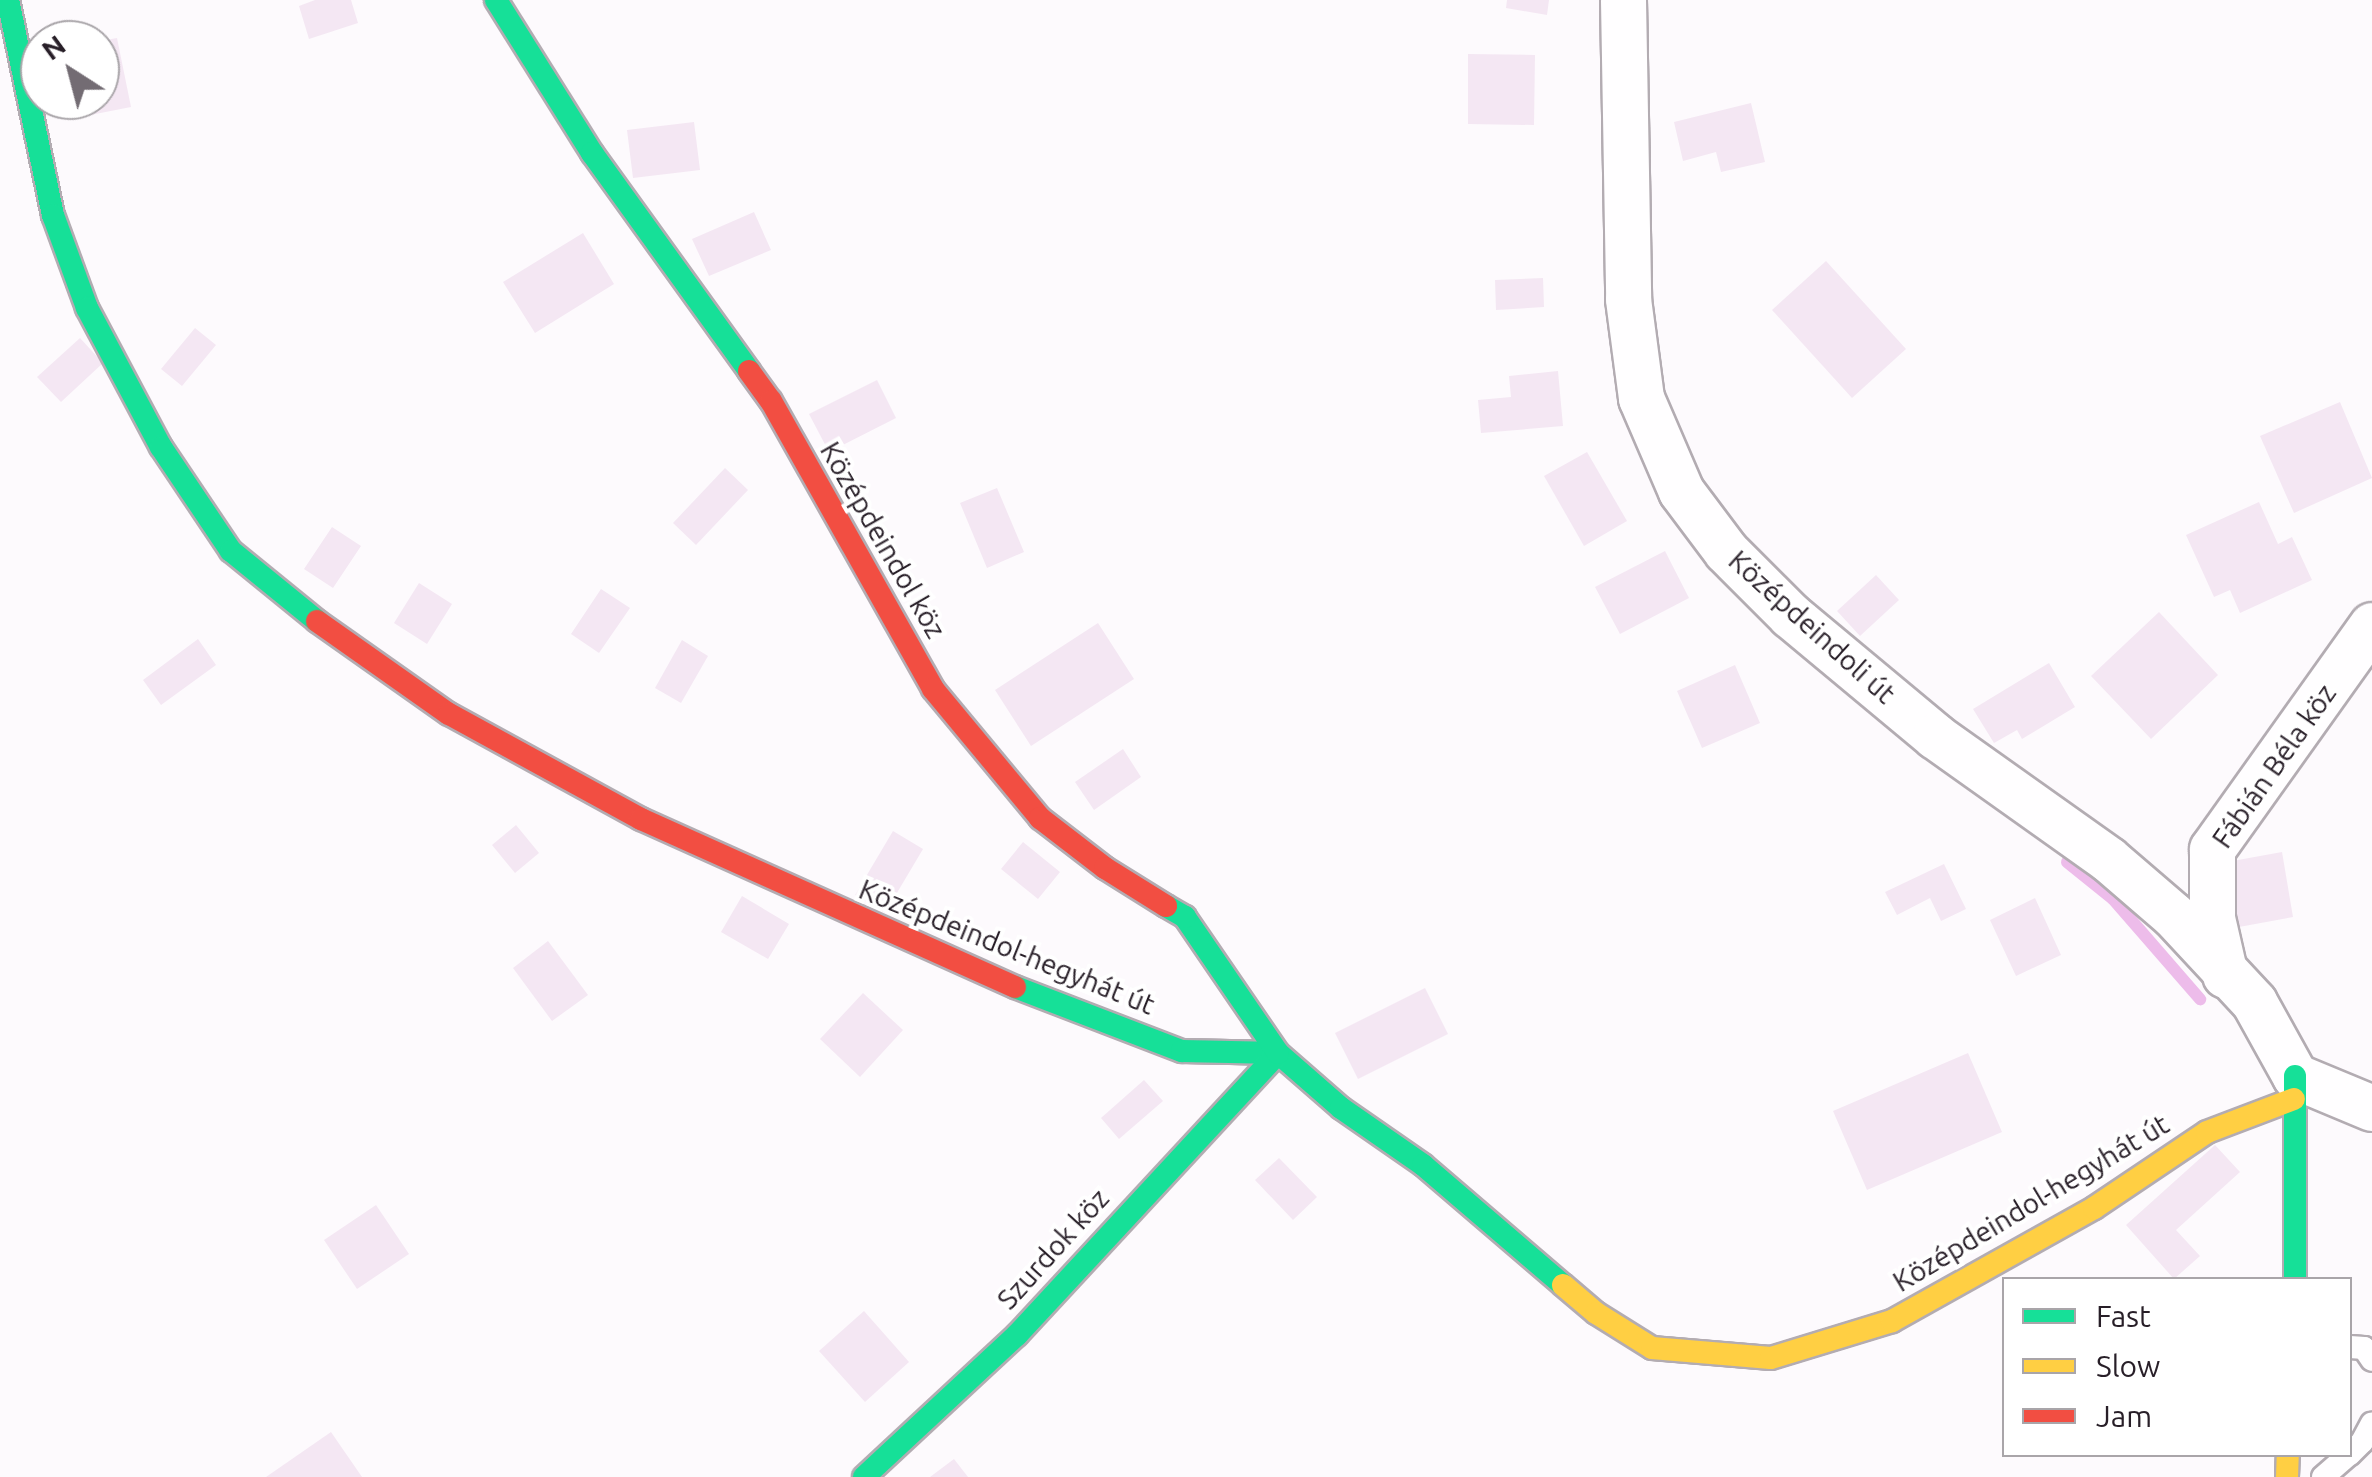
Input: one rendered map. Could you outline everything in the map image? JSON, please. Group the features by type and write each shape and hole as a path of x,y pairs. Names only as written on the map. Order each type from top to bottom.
{"street":[{"name":"Középdeindol-hegyhát út","path":"8,0 54,215 87,308 161,447 231,551 314,618 449,714 641,819 979,974 1182,1051 1278,1054 1341,1108 1423,1165 1596,1313 1652,1348 1771,1358 1892,1321 2094,1208 2207,1132 2294,1088"},
{"name":"Középdeindol köz","path":"496,0 592,154 770,401 934,688 1040,818 1105,868 1185,917 1278,1054"},
{"name":"Középdeindoli út","path":"1623,0 1628,299 1641,398 1681,491 1726,551 1790,615 1935,736 2108,859 2172,916 2226,977 2254,1002 2294,1088"},
{"name":"Fábián Béla köz","path":"2226,977 2212,918 2212,850 2372,624"},
{"name":"Szurdok köz","path":"864,1477 1017,1335 1278,1054"},
{"path":"2294,1277 2294,1088 2372,1108"}],"lane":[{"path":"2352,1346 2364,1348 2372,1360"},
{"path":"2352,1451 2372,1423"},
{"path":"2324,1477 2346,1457"}],"building":[{"path":"315,0 351,0 358,23 309,39 299,6"},
{"path":"1507,0 1549,0 1547,15 1506,8"},
{"path":"120,53 131,107 120,109"},
{"path":"1468,54 1535,55 1534,125 1468,124"},
{"path":"1751,103 1765,162 1721,172 1716,152 1683,161 1674,122"},
{"path":"694,122 700,170 633,178 627,130"},
{"path":"754,212 771,250 709,276 692,239"},
{"path":"583,233 614,284 535,333 503,282"},
{"path":"1826,261 1906,349 1852,398 1772,310"},
{"path":"1543,278 1544,307 1496,310 1495,280"},
{"path":"195,328 216,345 182,386 161,369"},
{"path":"80,338 103,363 61,402 37,377"},
{"path":"1558,371 1563,426 1481,433 1478,400 1511,397 1509,376"},
{"path":"877,380 896,418 829,452 809,414"},
{"path":"2340,402 2372,478 2294,513 2260,436"},
{"path":"1587,452 1627,521 1584,546 1544,476"},
{"path":"725,468 748,490 696,545 673,523"},
{"path":"997,488 1024,552 987,568 960,503"},
{"path":"2259,502 2278,544 2292,537 2312,580 2240,613 2230,590 2214,597 2186,535"},
{"path":"332,527 361,546 333,588 304,569"},
{"path":"1665,551 1689,598 1620,634 1595,587"},
{"path":"1876,575 1899,600 1860,636 1837,611"},
{"path":"419,583 452,604 427,644 394,623"},
{"path":"601,589 630,608 599,653 571,634"},
{"path":"2159,612 2218,675 2151,739 2091,676"},
{"path":"1098,623 1134,679 1031,746 995,690"},
{"path":"198,639 216,665 161,705 143,680"},
{"path":"682,640 708,656 681,703 655,688"},
{"path":"2049,663 2075,707 2022,739 2017,730 1994,743 1973,709"},
{"path":"1735,665 1760,723 1702,748 1677,691"},
{"path":"1123,749 1141,777 1094,810 1075,782"},
{"path":"516,825 539,853 515,873 492,845"},
{"path":"893,831 923,849 885,913 855,895"},
{"path":"1023,842 1060,872 1038,899 1001,869"},
{"path":"2282,852 2293,917 2239,927 2227,862"},
{"path":"1944,864 1966,909 1941,921 1930,898 1897,915 1885,892"},
{"path":"742,896 789,924 768,959 721,932"},
{"path":"2035,898 2061,955 2016,976 1990,920"},
{"path":"548,941 588,995 552,1021 513,968"},
{"path":"1425,988 1448,1034 1358,1079 1335,1033"},
{"path":"863,993 903,1030 860,1077 820,1039"},
{"path":"1968,1053 2002,1132 1867,1190 1833,1111"},
{"path":"1144,1080 1163,1101 1119,1139 1101,1118"},
{"path":"2215,1145 2240,1172 2176,1230 2200,1256 2176,1277 2126,1225"},
{"path":"1279,1158 1317,1197 1293,1220 1255,1180"},
{"path":"376,1205 409,1254 357,1289 324,1240"},
{"path":"864,1311 909,1362 865,1402 819,1351"},
{"path":"331,1432 362,1477 266,1477"},
{"path":"954,1459 968,1477 930,1477"}],"waterway":[{"path":"2067,862 2113,899 2200,999"}],"traffic: fast":[{"path":"8,0 53,215 87,308 161,447 231,551 317,621"},
{"path":"496,0 592,153 749,371"},
{"path":"864,1477 1017,1335 1278,1053 1185,917 1166,906"},
{"path":"1015,987 1182,1051 1278,1053 1341,1108 1423,1165 1563,1285"},
{"path":"2295,1076 2295,1277"}],"traffic: slow":[{"path":"1563,1285 1596,1313 1652,1348 1771,1358 1892,1321 2094,1208 2207,1132 2294,1099"},
{"path":"2287,1477 2288,1457"}],"traffic: jam":[{"path":"749,371 771,401 933,689 1040,818 1105,868 1166,906"},
{"path":"317,621 449,714 641,819 1015,987"}]}
